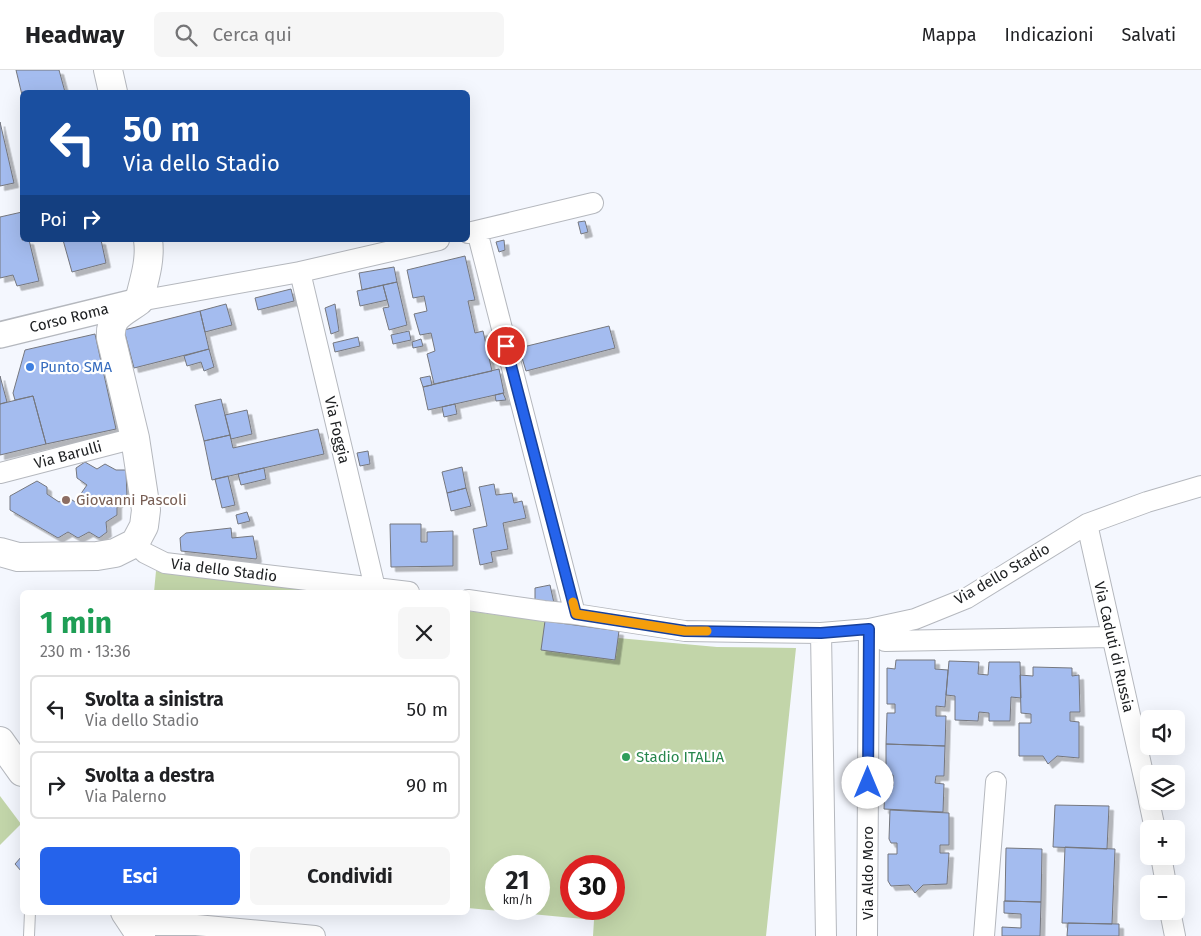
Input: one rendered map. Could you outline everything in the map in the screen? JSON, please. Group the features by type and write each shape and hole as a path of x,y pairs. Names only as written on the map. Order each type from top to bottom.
{"main road":[{"path":"108,70 113,90"},
{"path":"6,560 97,556 115,553 135,543 144,526 146,510 135,438 110,327 116,317 139,301 148,264 148,242"},
{"path":"0,741 20,769"}],"street":[{"path":"576,614 472,232 593,203"},
{"path":"139,301 300,272 430,242"},
{"name":"Via Foggia","path":"300,272 374,588"},
{"name":"Corso Roma","path":"0,335 139,301"},
{"name":"Via Barulli","path":"0,473 135,438"},
{"name":"Via dello Stadio","path":"470,600 685,631 821,633 869,629 916,619 967,598 1086,524 1147,502 1201,486"},
{"name":"Via Caduti di Russia","path":"1086,524 1141,765"},
{"name":"Via dello Stadio","path":"135,543 145,554 165,563 392,590"},
{"path":"869,629 886,641 1112,637"},
{"name":"Via Aldo Moro","path":"867,936 869,629"},
{"path":"821,633 826,936"},
{"path":"984,936 996,782"},
{"path":"1171,920 1174,936"},
{"path":"134,924 196,925 315,936"}],"lane":[{"path":"29,936 30,915"}],"green space":[{"path":"156,571 306,590 154,590"},
{"name":"Stadio ITALIA","path":"470,611 619,631 618,638 717,647 796,648 766,936 593,936 594,920 625,920 625,855 560,855 560,917 550,916 550,855 485,855 485,910 470,908"},
{"path":"0,796 20,825 0,845"}],"building":[{"path":"16,70 59,70 64,90 21,90"},
{"path":"0,122 14,183 0,186"},
{"path":"20,212 20,242 29,242 39,281 17,286 13,275 0,278 0,217"},
{"path":"585,221 588,232 581,234 578,222"},
{"path":"504,240 505,250 499,252 496,242"},
{"path":"64,242 101,242 106,263 72,272"},
{"path":"465,256 475,300 468,301 475,333 483,331 492,371 434,384 427,354 435,351 431,333 420,335 414,314 427,311 424,296 413,298 407,270"},
{"path":"394,267 397,282 362,290 359,273"},
{"path":"397,282 407,325 389,330 383,308 389,307 383,285"},
{"path":"383,285 387,300 360,306 357,291"},
{"path":"291,289 294,301 258,310 255,298"},
{"path":"226,304 232,325 205,332 200,311"},
{"path":"335,304 339,331 331,334 325,308"},
{"path":"200,311 209,349 134,368 124,330"},
{"path":"609,326 615,348 526,371 519,348"},
{"path":"409,331 411,340 393,344 391,335"},
{"path":"95,334 116,429 46,444 33,396 15,400 13,393 25,350"},
{"path":"358,337 360,346 335,352 333,343"},
{"path":"421,339 423,346 413,348 412,342"},
{"path":"209,349 214,367 204,371 201,362 187,366 184,356"},
{"path":"499,369 504,393 428,410 423,387"},
{"path":"0,376 7,402 0,404"},
{"path":"430,376 432,385 423,387 420,378"},
{"path":"503,393 506,400 496,401 495,395"},
{"path":"33,396 46,444 0,455 0,404"},
{"path":"221,399 230,435 204,441 195,405"},
{"path":"455,404 457,414 444,417 442,407"},
{"path":"247,410 252,434 231,439 225,415"},
{"path":"318,429 324,454 212,480 204,441 230,435 233,448"},
{"path":"368,451 370,464 360,466 357,453"},
{"name":"Giovanni Pascoli","path":"85,462 97,469 105,464 116,470 126,470 127,497 117,503 117,515 106,522 107,532 99,538 89,532 78,538 68,532 58,538 10,510 10,496 37,481 47,487 47,494 59,502 68,497 75,502 87,485 77,478 76,468"},
{"path":"462,467 466,488 447,493 442,472"},
{"path":"264,468 266,479 241,485 238,474"},
{"path":"228,476 235,505 222,508 215,479"},
{"path":"494,484 496,495 512,493 514,503 522,501 526,518 503,523 508,549 491,552 493,562 480,565 473,529 487,526 479,487"},
{"path":"466,488 471,506 451,511 447,493"},
{"path":"247,512 250,521 238,524 236,515"},
{"path":"390,524 421,524 421,542 427,542 427,532 453,531 453,566 391,567"},
{"path":"231,528 232,538 253,536 256,559 181,551 180,538 186,533"},
{"path":"550,585 554,603 535,601 535,588"},
{"path":"545,621 619,631 615,660 541,650"},
{"path":"896,660 935,660 935,669 948,670 945,707 936,706 936,716 946,716 945,746 886,744 887,713 895,713 895,704 887,704 887,668 895,669"},
{"path":"949,661 979,662 978,674 988,675 989,662 1020,662 1021,698 1011,697 1010,721 989,721 989,713 979,712 978,721 955,720 955,696 946,695"},
{"path":"1033,667 1072,668 1072,676 1079,675 1080,712 1070,712 1070,721 1079,722 1079,758 1057,756 1048,764 1043,756 1019,756 1019,723 1031,723 1031,714 1021,713 1020,675 1033,676"},
{"path":"886,744 945,746 944,776 936,776 935,783 944,784 943,812 884,809 885,786 893,786 893,775 886,775"},
{"path":"1055,805 1109,806 1107,849 1053,847"},
{"path":"890,810 949,813 949,845 940,845 940,853 949,853 947,884 923,885 915,893 909,885 891,886 888,881 888,854 897,854 897,843 891,843 889,839"},
{"path":"1065,847 1115,849 1112,924 1062,923"},
{"path":"1006,848 1042,849 1041,902 1005,901"},
{"path":"20,858 20,870 15,864"},
{"path":"1004,901 1041,902 1040,936 1002,936 1002,927 1021,928 1021,914 1004,913"},
{"path":"1068,923 1119,924 1119,936 1067,936"}],"slow traffic":[{"path":"573,602 576,614 685,631 707,631"}],"place":[{"name":"Punto SMA","path":"30,367"},
{"name":"Giovanni Pascoli","path":"66,500"},
{"name":"Stadio ITALIA","path":"626,757"}],"route":[{"path":"506,346 576,614 685,631 821,633 869,629 868,783"}]}
